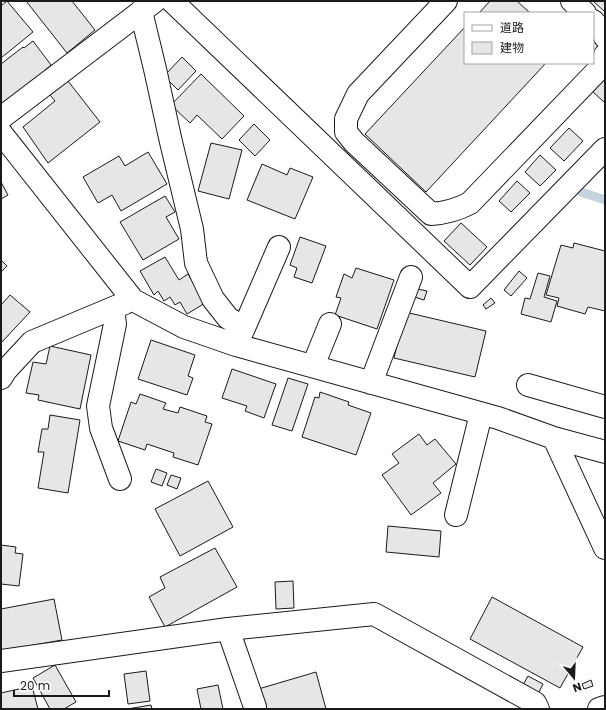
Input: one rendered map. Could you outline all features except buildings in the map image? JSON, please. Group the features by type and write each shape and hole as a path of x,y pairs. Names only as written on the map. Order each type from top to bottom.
{"street":[{"path":"172,1 470,287 605,150"},
{"path":"446,1 358,94 346,119 346,132 354,142 431,214 456,210 470,203 599,69 604,61 605,55"},
{"path":"572,1 584,12"},
{"path":"148,6 2,131 133,300 184,327 240,337 313,366 481,414 554,438 605,452"},
{"path":"148,6 155,69 192,229 196,263 213,299 228,318 240,337"},
{"path":"594,21 605,34 605,37"},
{"path":"240,337 279,247"},
{"path":"371,382 411,277"},
{"path":"1,378 6,370 32,342 133,300"},
{"path":"113,309 115,324 98,406 100,428 120,480"},
{"path":"313,366 330,324"},
{"path":"528,385 605,407"},
{"path":"456,515 481,414"},
{"path":"554,438 605,548"},
{"path":"1,661 228,629 374,614 535,704 538,709"},
{"path":"228,629 255,707"},
{"path":"599,709 605,707"}],"waterway":[{"path":"581,192 605,200"}]}
